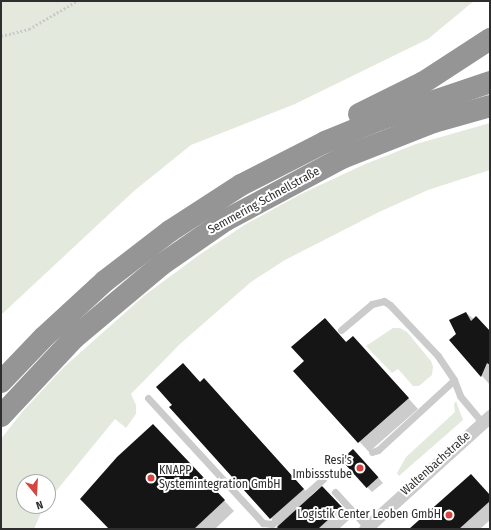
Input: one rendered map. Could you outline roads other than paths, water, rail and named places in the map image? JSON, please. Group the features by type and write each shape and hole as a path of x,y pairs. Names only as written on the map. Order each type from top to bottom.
{"highway":[{"path":"325,142 341,122 424,82 490,38"},
{"name":"Semmering Schnellstraße","path":"1,382 44,337 105,281 170,231 241,185 325,142 381,119 490,82"},
{"name":"Semmering Schnellstraße","path":"1,416 74,338 161,265 226,220 342,158 434,122 490,106"}],"street":[{"name":"Waltenbachstraße","path":"366,528 488,419"}],"lane":[{"path":"342,330 372,304 384,302 397,312 438,356 454,380 460,396 488,419"},
{"path":"372,452 378,450 454,380"},
{"path":"148,398 263,523 272,524 323,479"},
{"path":"335,492 366,528"}],"place":[{"name":"Resi's Imbissstube","path":"360,468"},
{"name":"KNAPP Systemintegration GmbH","path":"151,478"},
{"name":"Logistik Center Leoben GmbH","path":"449,515"}]}
